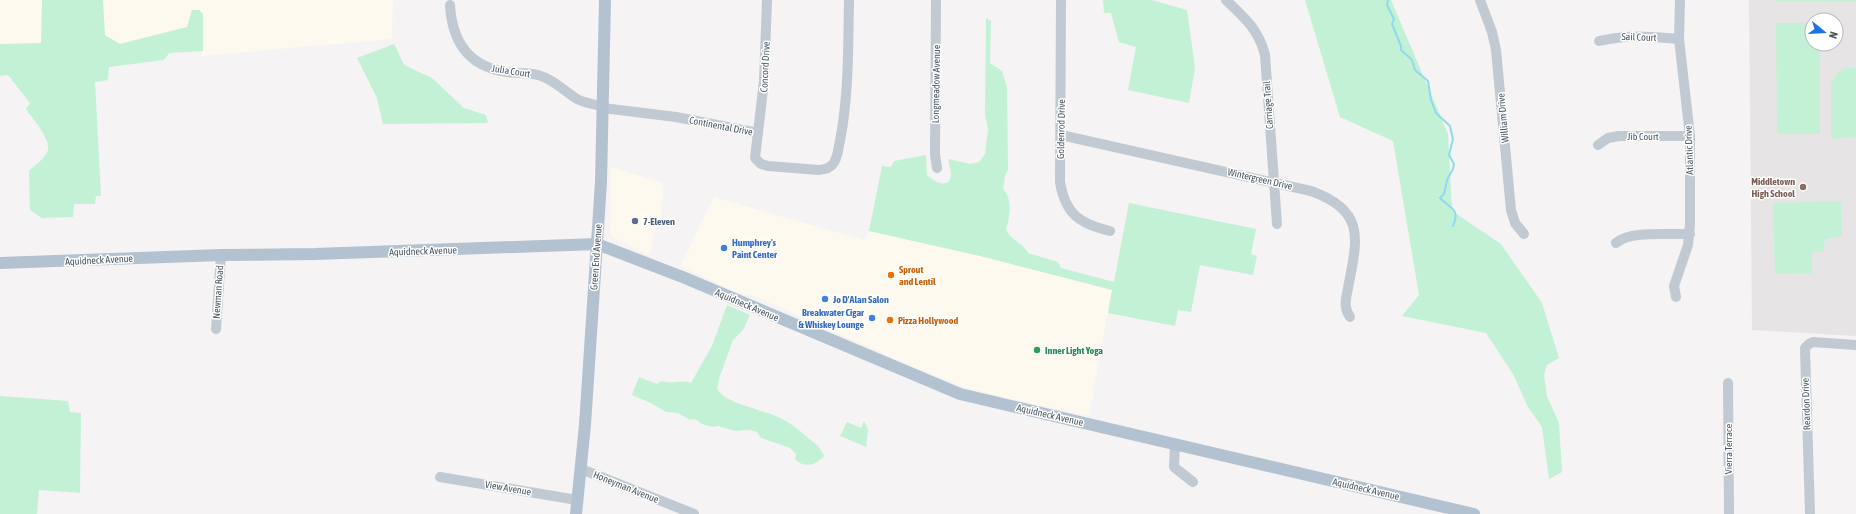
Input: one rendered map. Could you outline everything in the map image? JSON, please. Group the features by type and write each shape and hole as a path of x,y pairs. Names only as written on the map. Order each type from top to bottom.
{"main road":[{"name":"Green End Avenue","path":"576,514 581,469 598,244 603,107 604,0"},
{"name":"Aquidneck Avenue","path":"0,263 598,244 685,278 960,394 1175,444 1431,509 1474,514"}],"street":[{"name":"Concord Drive","path":"758,133 764,80 767,0"},
{"name":"Continental Drive","path":"603,107 676,117 758,133 755,158 761,164 768,166 819,170 828,169 834,164 837,156 846,106 849,0"},
{"name":"Longmeadow Avenue","path":"936,0 935,155 937,168"},
{"name":"Goldenrod Drive","path":"1061,0 1060,182 1064,199 1075,216 1093,227 1110,231"},
{"name":"Carriage Trail","path":"1226,0 1250,24 1262,44 1265,55 1277,224"},
{"name":"William Drive","path":"1480,0 1492,32 1496,50 1511,210 1515,223 1524,234"},
{"name":"Atlantic Drive","path":"1676,297 1674,286 1690,234 1690,136 1679,39 1680,0"},
{"name":"Julia Court","path":"450,5 455,33 472,60 486,67 502,72 537,75 552,81 579,100 603,107"},
{"name":"Sail Court","path":"1599,41 1628,36 1679,39"},
{"name":"Wintergreen Drive","path":"1061,135 1274,182 1326,196 1337,202 1352,222 1355,242 1345,307 1350,317"},
{"name":"Jib Court","path":"1598,145 1608,138 1619,136 1690,136"},
{"path":"1616,243 1622,238 1632,236 1690,234"},
{"name":"Newman Road","path":"216,329 221,255"},
{"name":"Reardon Drive","path":"1810,514 1805,348 1813,342 1856,345"},
{"name":"Vierra Terrace","path":"1728,383 1729,514"},
{"path":"1175,444 1174,467 1193,482"},
{"name":"Honeyman Avenue","path":"581,469 694,514"},
{"name":"View Avenue","path":"440,477 577,500"}],"shaded area":[{"path":"0,0 393,0 392,39 202,56 203,14 187,27 120,44 0,44"},
{"name":"Middletown High School","path":"1749,0 1856,0 1856,336 1752,330"},
{"path":"611,167 664,183 661,215 649,255 614,238 610,233"},
{"path":"714,197 864,240 869,231 980,256 1112,290 1089,416 964,387 889,357 754,296 741,294 680,266"}],"green space":[{"path":"42,0 103,0 105,35 120,44 187,27 192,10 199,10 203,14 203,51 169,53 164,60 109,67 108,80 95,82 101,196 96,196 95,204 74,204 73,217 42,218 30,210 29,171 45,156 48,150 47,140 26,109 30,103 8,75 0,76 0,44 41,43"},
{"path":"1103,0 1152,0 1187,10 1195,68 1189,103 1128,90 1136,47 1119,42 1111,13 1104,13"},
{"path":"1305,0 1391,0 1448,134 1452,211 1501,244 1542,303 1559,358 1547,365 1544,375 1547,396 1559,423 1562,472 1549,479 1542,427 1528,407 1513,374 1486,333 1402,316 1419,295 1393,141 1340,117"},
{"path":"1856,0 1856,2 1776,1"},
{"path":"986,18 991,21 990,63 1002,71 1007,87 1008,170 1005,176 1003,189 1008,198 1010,208 1006,229 1010,236 1023,246 1028,253 1058,262 1061,268 1114,282 1129,203 1256,229 1251,254 1257,256 1253,275 1200,265 1191,312 1178,310 1175,326 1108,313 1112,290 980,256 869,231 882,166 891,167 894,161 926,155 927,175 937,182 945,183 950,179 951,174 949,159 970,164 979,162 985,154 988,130 985,114"},
{"path":"1776,23 1804,23 1804,52 1820,52 1820,134 1777,134"},
{"path":"394,44 404,65 432,78 464,108 486,115 488,123 383,124 377,98 357,58"},
{"path":"1845,68 1856,68 1856,137 1831,139 1831,85 1837,73"},
{"path":"1839,201 1841,205 1842,236 1826,239 1824,251 1812,252 1812,273 1775,274 1773,203"},
{"path":"727,305 750,315 743,330 733,340 719,379 717,389 728,399 744,406 771,414 794,426 815,444 824,456 814,464 802,464 795,459 796,454 790,448 761,438 757,432 750,430 735,431 718,426 713,427 702,424 695,419 690,420 678,413 666,412 651,403 632,395 639,377 657,384 662,381 691,383 712,346"},
{"path":"0,396 68,401 70,412 81,413 80,493 39,490 37,514 0,514"},
{"path":"864,421 868,430 866,447 840,436 847,422 861,428"}],"waterway":[{"path":"1388,0 1387,5 1394,19 1392,24 1401,46 1401,50 1412,60 1415,70 1428,81 1431,100 1436,113 1450,126 1453,139 1449,155 1454,164 1447,180 1444,194 1440,198 1455,212 1456,215 1453,226"}],"place":[{"name":"Middletown High School","path":"1803,187"},
{"name":"7-Eleven","path":"635,221"},
{"name":"Humphrey's Paint Center","path":"724,248"},
{"name":"Sprout and Lentil","path":"891,275"},
{"name":"Jo D'Alan Salon","path":"825,299"},
{"name":"Breakwater Cigar & Whiskey Lounge","path":"872,318"},
{"name":"Pizza Hollywood","path":"890,320"},
{"name":"Inner Light Yoga","path":"1037,350"}]}
